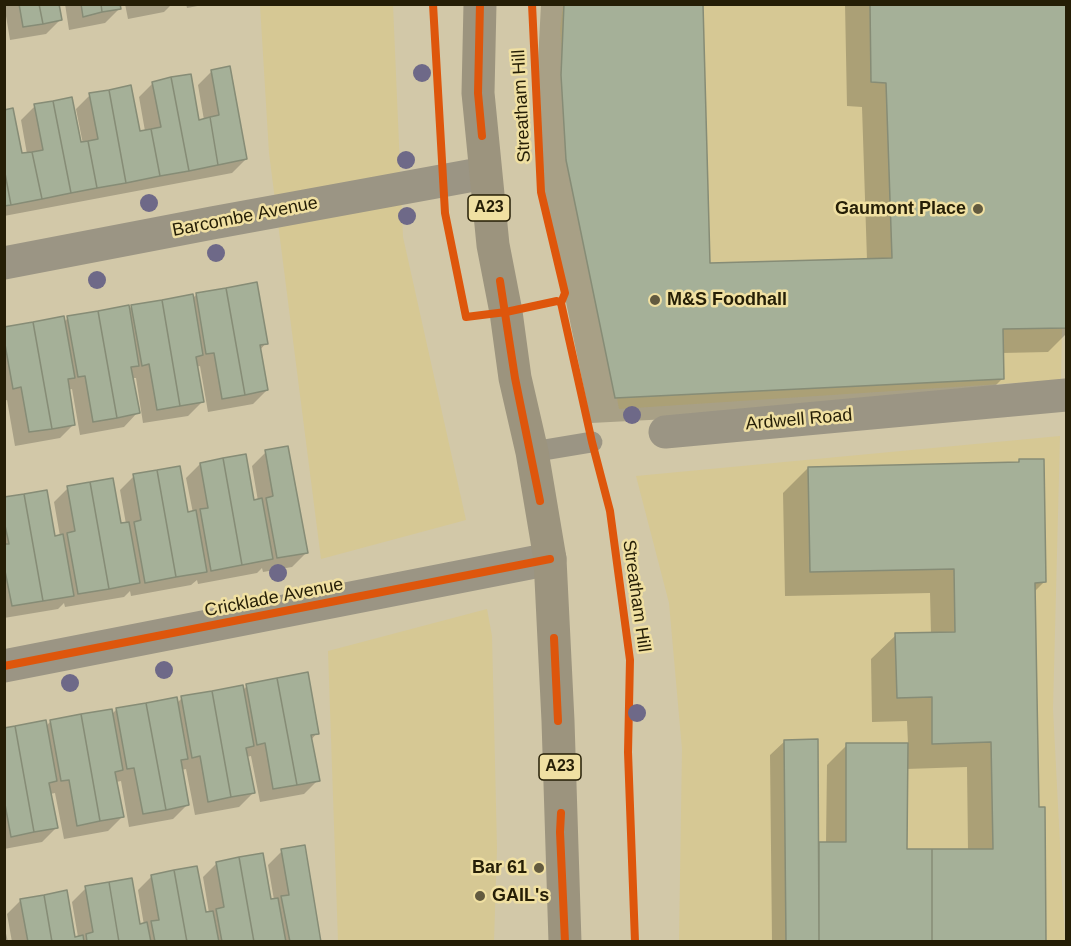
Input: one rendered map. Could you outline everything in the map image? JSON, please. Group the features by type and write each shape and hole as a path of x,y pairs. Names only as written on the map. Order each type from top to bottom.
{"highway":[{"name":"A23","path":"480,4 478,93 493,245 506,312 515,378 532,452 550,559 565,942"}],"street":[{"name":"Barcombe Avenue","path":"4,263 485,173"},
{"name":"Ardwell Road","path":"665,432 1066,395"},
{"name":"Cricklade Avenue","path":"4,666 550,559"}],"lane":[{"path":"532,452 591,442"}],"shaded area":[{"path":"260,5 393,5 403,237 466,520 321,559 269,153"},
{"name":"Gaumont Place","path":"563,5 1066,5 1061,380 619,409 570,150 560,29"},
{"path":"1060,436 1053,709 1065,941 679,940 682,749 669,603 636,476"},
{"path":"487,609 492,636 497,848 494,941 338,941 328,651"}],"building":[{"path":"19,4 39,4 43,24 23,27"},
{"path":"39,4 59,4 62,20 43,24"},
{"path":"81,4 101,4 102,12 83,17"},
{"path":"101,4 120,4 121,9 102,12"},
{"name":"Gaumont Place","path":"564,4 703,4 710,263 892,258 886,83 871,82 870,4 1066,4 1066,328 1003,329 1004,379 615,398 566,160 561,75"},
{"path":"230,66 247,159 218,165 210,117 219,115 211,70"},
{"path":"191,74 199,120 210,117 218,165 189,171 171,77"},
{"path":"171,77 189,171 160,176 151,129 161,127 152,82"},
{"path":"131,85 140,131 151,129 160,176 126,183 109,90"},
{"path":"109,90 126,183 97,188 88,141 98,139 89,93"},
{"path":"72,97 81,142 88,141 97,188 71,193 53,101"},
{"path":"53,101 71,193 42,199 32,152 43,150 34,104"},
{"path":"13,108 22,153 32,152 42,199 11,205 4,168 4,110"},
{"path":"4,168 11,205 4,206"},
{"path":"257,282 268,344 260,345 268,390 245,395 226,288"},
{"path":"226,288 245,395 222,399 214,353 206,354 196,293"},
{"path":"193,294 203,355 196,357 204,402 180,406 162,300"},
{"path":"162,300 180,406 157,410 149,364 142,366 131,305"},
{"path":"129,305 139,366 131,367 140,413 117,418 98,311"},
{"path":"98,311 117,418 93,422 85,376 78,377 67,316"},
{"path":"64,316 75,378 68,379 75,425 52,429 33,322"},
{"path":"33,322 52,429 29,432 21,387 13,389 4,327"},
{"path":"288,446 308,553 277,558 266,498 273,496 265,450"},
{"path":"246,454 254,500 262,498 273,559 242,565 223,458"},
{"path":"223,458 242,565 211,571 200,509 208,508 200,463"},
{"path":"1019,459 1044,459 1046,582 1035,583 1039,807 1045,807 1046,942 932,942 932,849 993,849 991,742 932,744 932,697 897,698 895,633 955,632 954,569 810,572 808,467 1019,462"},
{"path":"180,466 188,512 196,510 207,572 176,577 157,470"},
{"path":"157,470 176,577 145,583 134,522 141,520 133,474"},
{"path":"113,478 121,523 129,522 140,583 109,589 90,482"},
{"path":"90,482 109,589 78,594 67,533 75,531 67,486"},
{"path":"47,490 55,536 63,534 74,596 43,601 24,494"},
{"path":"24,494 43,601 12,606 4,566 4,544 9,544 4,521 4,497"},
{"path":"308,672 319,734 311,735 320,781 297,785 277,678"},
{"path":"277,678 297,785 273,789 265,743 257,745 246,684"},
{"path":"243,685 254,746 246,748 255,793 231,797 212,691"},
{"path":"212,691 231,797 208,802 200,756 192,758 181,696"},
{"path":"177,697 188,759 181,760 189,805 166,810 146,703"},
{"path":"146,703 166,810 143,814 134,768 127,769 116,708"},
{"path":"112,709 123,770 115,772 124,817 100,821 81,714"},
{"path":"81,714 100,821 77,826 69,780 61,781 50,720"},
{"path":"46,720 57,781 49,783 58,828 34,832 15,726"},
{"path":"15,726 34,832 11,837 4,799 4,728"},
{"path":"818,739 819,942 786,942 784,740"},
{"path":"846,743 908,743 907,849 932,849 932,942 819,942 819,842 846,842"},
{"path":"305,845 321,942 290,942 281,896 289,895 281,849"},
{"path":"263,853 271,899 278,898 286,942 254,942 239,857"},
{"path":"239,857 254,942 222,942 216,909 224,907 216,862"},
{"path":"197,866 206,912 213,911 219,942 187,942 174,870"},
{"path":"174,870 187,942 155,942 151,921 159,920 151,875"},
{"path":"132,878 140,924 147,922 151,942 119,942 109,882"},
{"path":"109,882 119,942 87,942 86,934 93,932 85,886"},
{"path":"67,890 75,937 83,935 84,942 52,942 44,895"},
{"path":"44,895 52,942 28,942 20,899"}],"cycle path":[{"path":"433,4 445,213 466,317 506,312 557,301 561,303"},
{"path":"480,4 478,93 482,136"},
{"name":"Streatham Hill","path":"532,4 541,192 565,293 561,303 610,511 630,660 628,752 635,942"},
{"path":"500,281 515,378 540,501"},
{"path":"4,666 550,559"},
{"path":"554,638 558,721"},
{"path":"561,813 565,942"}],"place":[{"name":"Gaumont Place","path":"978,209"},
{"name":"M&S Foodhall","path":"655,300"},
{"name":"Bar 61","path":"539,868"},
{"name":"GAIL's","path":"480,896"}]}
